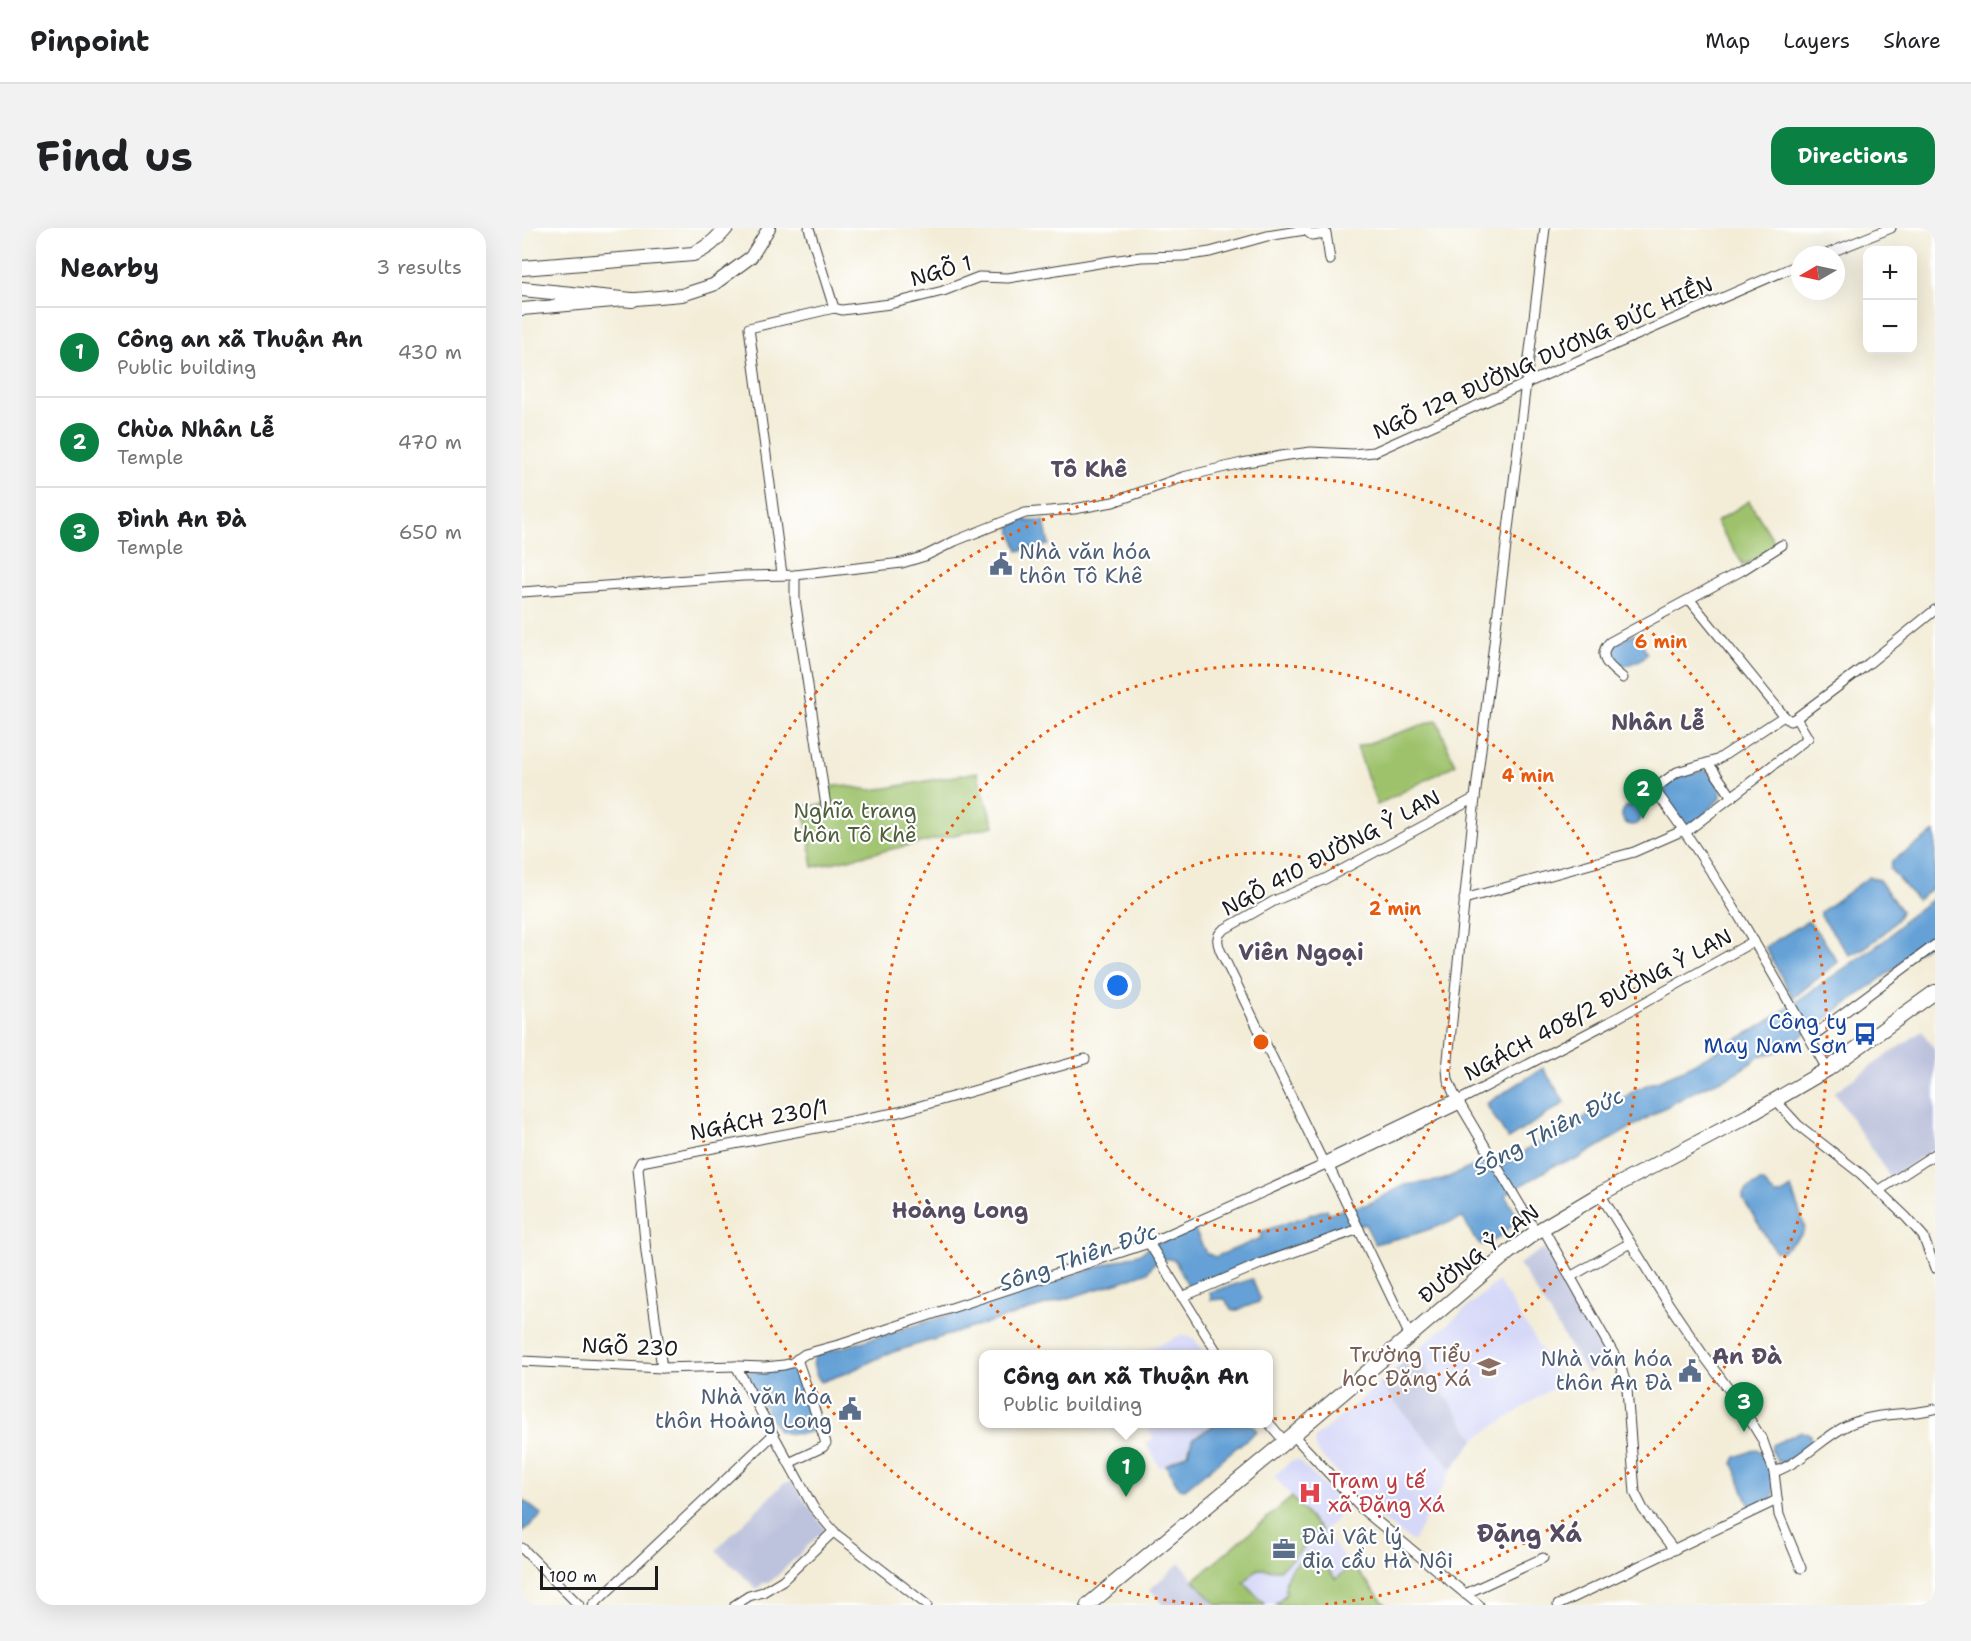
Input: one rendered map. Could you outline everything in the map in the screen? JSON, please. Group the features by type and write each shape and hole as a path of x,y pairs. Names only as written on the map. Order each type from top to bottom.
{"main road":[{"path":"522,268 693,254 712,245 726,228"},
{"path":"522,289 632,300"},
{"name":"ĐƯỜNG Ỷ LAN","path":"1088,1605 1509,1252 1539,1230 1600,1194 1775,1100 1827,1069 1933,998"}],"street":[{"path":"522,309 682,295 713,285 751,257 769,228"},
{"path":"782,574 749,328 834,308 809,228"},
{"path":"1545,228 1475,798 1447,1062 1448,1080 1520,1206 1570,1277 1617,1357 1628,1399 1635,1493 1638,1501 1674,1550"},
{"path":"1845,247 1891,228"},
{"name":"NGÕ 1","path":"834,308 846,310 890,304 943,291 979,277 1008,278 1141,257 1183,256 1305,230 1312,235 1326,232 1330,260"},
{"name":"NGÕ 129 ĐƯỜNG DƯƠNG ĐỨC HIỀN","path":"522,592 782,574 795,575 902,564 1025,513 1113,502 1171,481 1242,463 1307,452 1353,454 1374,452 1791,268"},
{"path":"1623,678 1609,667 1605,660 1607,645 1741,571 1782,545"},
{"path":"795,575 795,600 826,806"},
{"path":"1690,600 1790,721 1868,664 1935,610"},
{"path":"1784,716 1709,764 1677,772 1654,789 1685,831 1754,941 1827,1069"},
{"path":"1464,899 1634,852 1685,831 1808,738 1796,718"},
{"path":"1709,764 1732,797"},
{"name":"NGÕ 410 ĐƯỜNG Ỷ LAN","path":"1410,1336 1217,943 1218,936 1223,930 1274,900 1325,879 1475,798"},
{"name":"NGÁCH 408/2 ĐƯỜNG Ỷ LAN","path":"1149,1243 1326,1164 1458,1101 1617,1018 1754,941"},
{"path":"1809,1038 1935,945"},
{"name":"NGÁCH 230/1","path":"662,1368 645,1242 638,1168 641,1162 899,1112 1085,1059"},
{"path":"1775,1100 1798,1125 1861,1174 1923,1236 1935,1268"},
{"path":"1878,1191 1935,1154"},
{"path":"1600,1194 1704,1356 1754,1425 1767,1450 1774,1472 1779,1515 1801,1568"},
{"path":"1182,1297 1260,1264 1359,1229"},
{"path":"1149,1243 1215,1350"},
{"name":"NGÕ 230","path":"522,1361 662,1368 775,1367 790,1364 805,1354 1149,1243"},
{"path":"1570,1277 1630,1243"},
{"path":"789,1463 823,1447 826,1443 796,1359"},
{"path":"736,1366 813,1507 834,1531 927,1605"},
{"path":"1774,1472 1795,1463 1841,1429 1854,1423 1876,1416 1935,1409"},
{"path":"1273,1425 1362,1509 1479,1605"},
{"path":"593,1605 773,1435"},
{"path":"1558,1605 1777,1500"},
{"path":"735,1605 783,1580 834,1531"},
{"path":"522,1548 579,1605"},
{"path":"1465,1594 1543,1558"}],"shaded area":[{"path":"1922,1031 1935,1050 1935,1148 1890,1177 1834,1092"},
{"path":"1544,1248 1610,1361 1587,1374 1519,1264"},
{"name":"Trường Tiểu học Đặng Xá","path":"1498,1281 1562,1382 1475,1439 1415,1352"},
{"path":"1182,1335 1194,1338 1202,1350 1145,1350"},
{"path":"1415,1352 1475,1439 1452,1469 1379,1384"},
{"path":"1379,1384 1452,1469 1413,1542 1381,1519 1315,1449 1315,1438"},
{"path":"1148,1428 1207,1428 1192,1437 1186,1452 1160,1468 1146,1443 1154,1438"},
{"name":"Đài Vật lý địa cầu Hà Nội","path":"1298,1460 1347,1509 1323,1532 1386,1605 1217,1605 1194,1580 1292,1497 1274,1476 1291,1461"},
{"path":"791,1481 825,1529 776,1577 768,1583 763,1583 757,1589 716,1550 783,1484"},
{"path":"1180,1563 1217,1605 1163,1605 1150,1589"}],"green space":[{"path":"1749,501 1777,546 1744,566 1716,522"},
{"path":"1437,720 1455,765 1377,805 1357,747"},
{"name":"Nghĩa trang thôn Tô Khê","path":"977,772 994,826 813,867 804,807 826,804 824,789 840,785 870,790"},
{"path":"1292,1497 1322,1532 1306,1535 1304,1548 1279,1570 1258,1569 1244,1582 1265,1605 1217,1605 1194,1580"},
{"path":"1311,1551 1336,1579 1352,1565 1386,1605 1275,1605 1286,1594 1288,1574"}],"water":[{"path":"1023,519 1044,521 1049,545 1018,551 1010,527"},
{"path":"1634,634 1641,640 1647,654 1627,665 1616,663 1609,654 1611,646"},
{"path":"1706,770 1717,782 1721,797 1706,813 1689,825 1683,824 1665,798 1664,787 1675,778"},
{"path":"1628,805 1636,805 1642,811 1642,819 1636,825 1628,825 1622,819 1622,811"},
{"path":"1935,832 1935,887 1917,900 1890,869 1892,861"},
{"path":"1869,877 1879,880 1901,911 1893,924 1879,937 1863,949 1849,955 1821,916 1821,912"},
{"path":"1935,897 1935,939 1788,1046 1759,1056 1731,1076 1697,1090 1576,1160 1555,1165 1505,1195 1516,1214 1516,1222 1491,1242 1481,1245 1474,1238 1463,1218 1375,1244 1365,1224 1270,1256 1191,1291 1174,1259 1166,1259 1154,1263 1148,1272 1120,1282 887,1354 821,1382 815,1373 813,1362 815,1356 1141,1253 1152,1245 1193,1226 1206,1253 1215,1257 1261,1238 1260,1232 1327,1209 1329,1213 1368,1204 1405,1185 1442,1180 1478,1164 1486,1167 1490,1173 1552,1134 1570,1129 1589,1114 1615,1104 1635,1090 1681,1071 1764,1024 1889,937 1903,921"},
{"path":"1808,921 1838,962 1793,998 1765,947"},
{"path":"1543,1068 1565,1103 1508,1139 1486,1104"},
{"path":"1764,1182 1776,1195 1791,1188 1805,1227 1802,1234 1783,1251 1775,1251 1743,1199 1746,1190"},
{"path":"1252,1279 1260,1298 1259,1302 1235,1311 1231,1310 1225,1299 1211,1300 1210,1292"},
{"path":"764,1369 797,1371 818,1428 798,1434 778,1431 748,1378 747,1372"},
{"path":"1210,1428 1254,1428 1257,1431 1185,1489 1179,1488 1166,1465 1188,1453 1192,1439"},
{"path":"1800,1432 1810,1434 1811,1445 1792,1459 1778,1462 1771,1449 1772,1445"},
{"path":"1757,1449 1768,1464 1773,1479 1773,1493 1772,1499 1750,1507 1733,1463 1736,1457"},
{"path":"522,1499 542,1515 522,1533"}],"place":[{"name":"Nhà văn hóa thôn Tô Khê","path":"1001,564"},
{"name":"Chùa Nhân Lễ","path":"1643,819"},
{"name":"Công ty May Nam Sơn","path":"1865,1034"},
{"name":"Trường Tiểu học Đặng Xá","path":"1489,1367"},
{"name":"Nhà văn hóa thôn An Đà","path":"1690,1371"},
{"name":"Nhà văn hóa thôn Hoàng Long","path":"850,1409"},
{"name":"Đình An Đà","path":"1744,1432"},
{"name":"Trạm y tế xã Đặng Xá","path":"1310,1493"},
{"name":"Công an xã Thuận An","path":"1126,1497"},
{"name":"Đài Vật lý địa cầu Hà Nội","path":"1284,1549"}],"district":[{"name":"Tô Khê","path":"1089,469"},
{"name":"Nhân Lễ","path":"1658,722"},
{"name":"Viên Ngoại","path":"1301,952"},
{"name":"Hoàng Long","path":"960,1210"},
{"name":"An Đà","path":"1747,1356"},
{"name":"Đặng Xá","path":"1529,1534"}],"water label":[{"name":"Sông Thiên Đức","path":"1548,1131"},
{"name":"Sông Thiên Đức","path":"1078,1257"}]}
